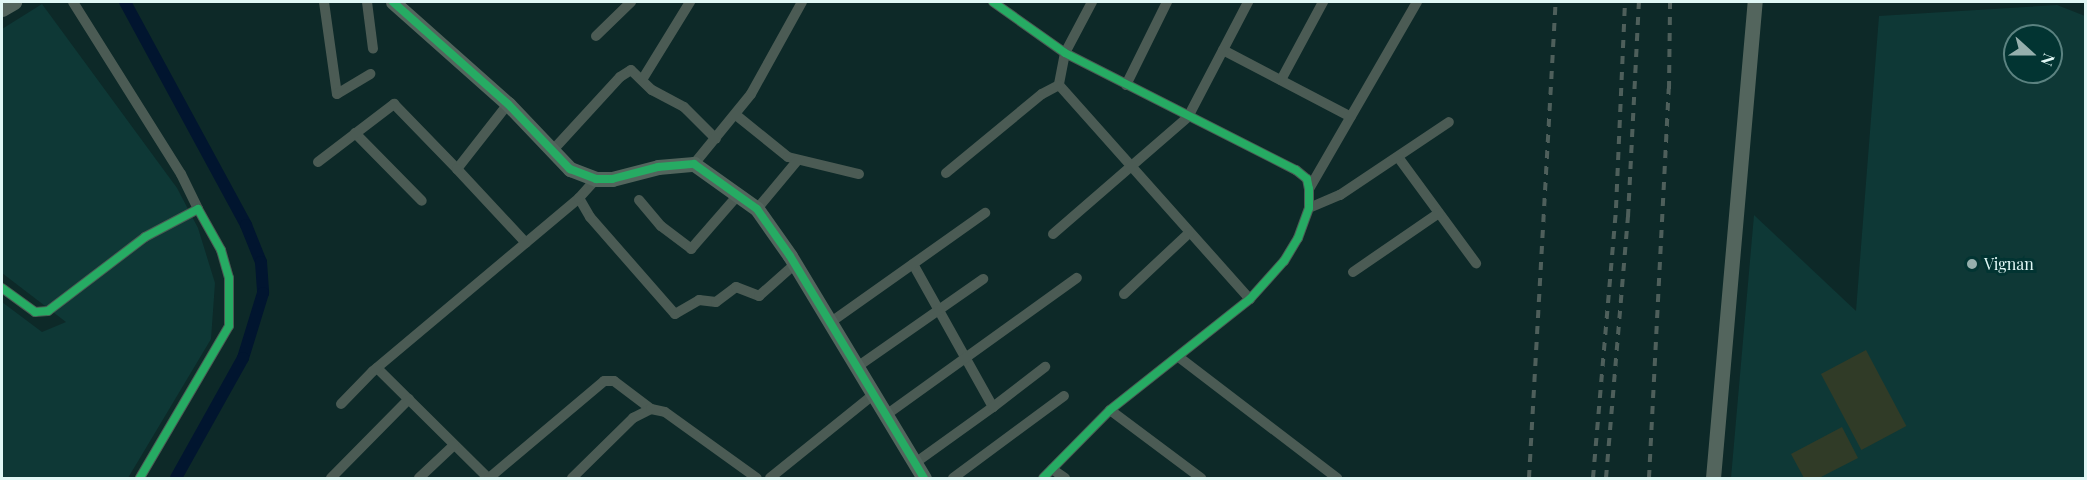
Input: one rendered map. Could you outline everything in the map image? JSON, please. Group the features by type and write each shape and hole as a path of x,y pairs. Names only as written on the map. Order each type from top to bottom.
{"street":[{"path":"2,9 14,2"},
{"path":"73,2 181,174 221,250 229,278 229,326 140,478"},
{"path":"324,2 337,94 370,74"},
{"path":"367,2 373,49"},
{"path":"393,2 508,104 570,168 596,179 694,165 735,114 773,58 802,2"},
{"path":"596,36 631,2"},
{"path":"642,80 690,2"},
{"path":"993,2 1065,53 1296,170 1306,179 1310,189 1310,208 1284,261 1250,299 1180,358 1110,410 1043,478"},
{"path":"1059,85 1065,53 1092,2"},
{"path":"1126,85 1167,2"},
{"path":"1053,234 1188,117 1248,2"},
{"path":"1281,80 1323,2"},
{"path":"1310,189 1417,2"},
{"path":"1713,478 1755,2"},
{"path":"1223,50 1351,117"},
{"path":"553,150 626,72 635,72 652,90 684,106 716,139"},
{"path":"1059,85 1129,167 1250,299"},
{"path":"946,173 1042,94 1059,85"},
{"path":"318,162 394,104 526,243"},
{"path":"457,169 508,104"},
{"path":"735,114 778,150 797,161 859,174"},
{"path":"1310,208 1340,195 1449,122"},
{"path":"355,133 422,201"},
{"path":"1398,158 1476,263"},
{"path":"757,209 797,161"},
{"path":"694,165 757,209 795,264 924,478"},
{"path":"341,404 377,368 579,198 596,179"},
{"path":"639,200 661,226 691,249 738,195"},
{"path":"579,198 590,217 675,314 699,300 716,302 736,287 759,296 795,264"},
{"path":"2,288 35,312 48,311 145,237 198,209"},
{"path":"831,322 985,213"},
{"path":"1353,272 1439,213"},
{"path":"1124,294 1189,233"},
{"path":"913,264 993,407"},
{"path":"886,415 966,360 1077,278"},
{"path":"858,367 983,279"},
{"path":"1180,358 1337,478"},
{"path":"377,368 488,478 604,381 614,381 651,409 665,412 757,478"},
{"path":"915,463 1045,368"},
{"path":"770,478 874,394"},
{"path":"953,478 1064,396"},
{"path":"332,478 409,399"},
{"path":"572,478 633,418 651,409"},
{"path":"1110,410 1200,478"},
{"path":"419,478 454,445"},
{"path":"1052,469 1065,478"}],"shaded area":[{"path":"42,4 177,188 198,228 215,283 211,339 128,478 2,478 2,302 42,332 66,322 2,273 2,29"},
{"name":"Vignan","path":"2057,5 2085,16 2085,478 1731,478 1754,215 1856,311 1879,16"}],"green space":[{"path":"1866,350 1906,426 1861,450 1821,374"},
{"path":"1842,427 1858,458 1819,478 1804,478 1791,454"}],"waterway":[{"path":"125,2 246,225 261,262 263,293 243,358 176,478"}],"railway":[{"path":"1529,478 1556,2"},
{"path":"1593,478 1616,208 1625,2"},
{"path":"1606,478 1628,217 1639,2"},
{"path":"1649,478 1669,89 1670,2"}],"cycle path":[{"path":"393,2 508,104 570,169 596,179 612,179 658,167 694,164 757,209 790,256 924,478"},
{"path":"993,2 1065,53 1296,170 1307,179 1309,189 1309,208 1298,238 1284,261 1250,299 1110,410 1043,478"},
{"path":"2,288 35,312 48,311 145,237 198,209 221,250 229,278 229,326 140,478"}],"place":[{"name":"Vignan","path":"1972,264"}]}
